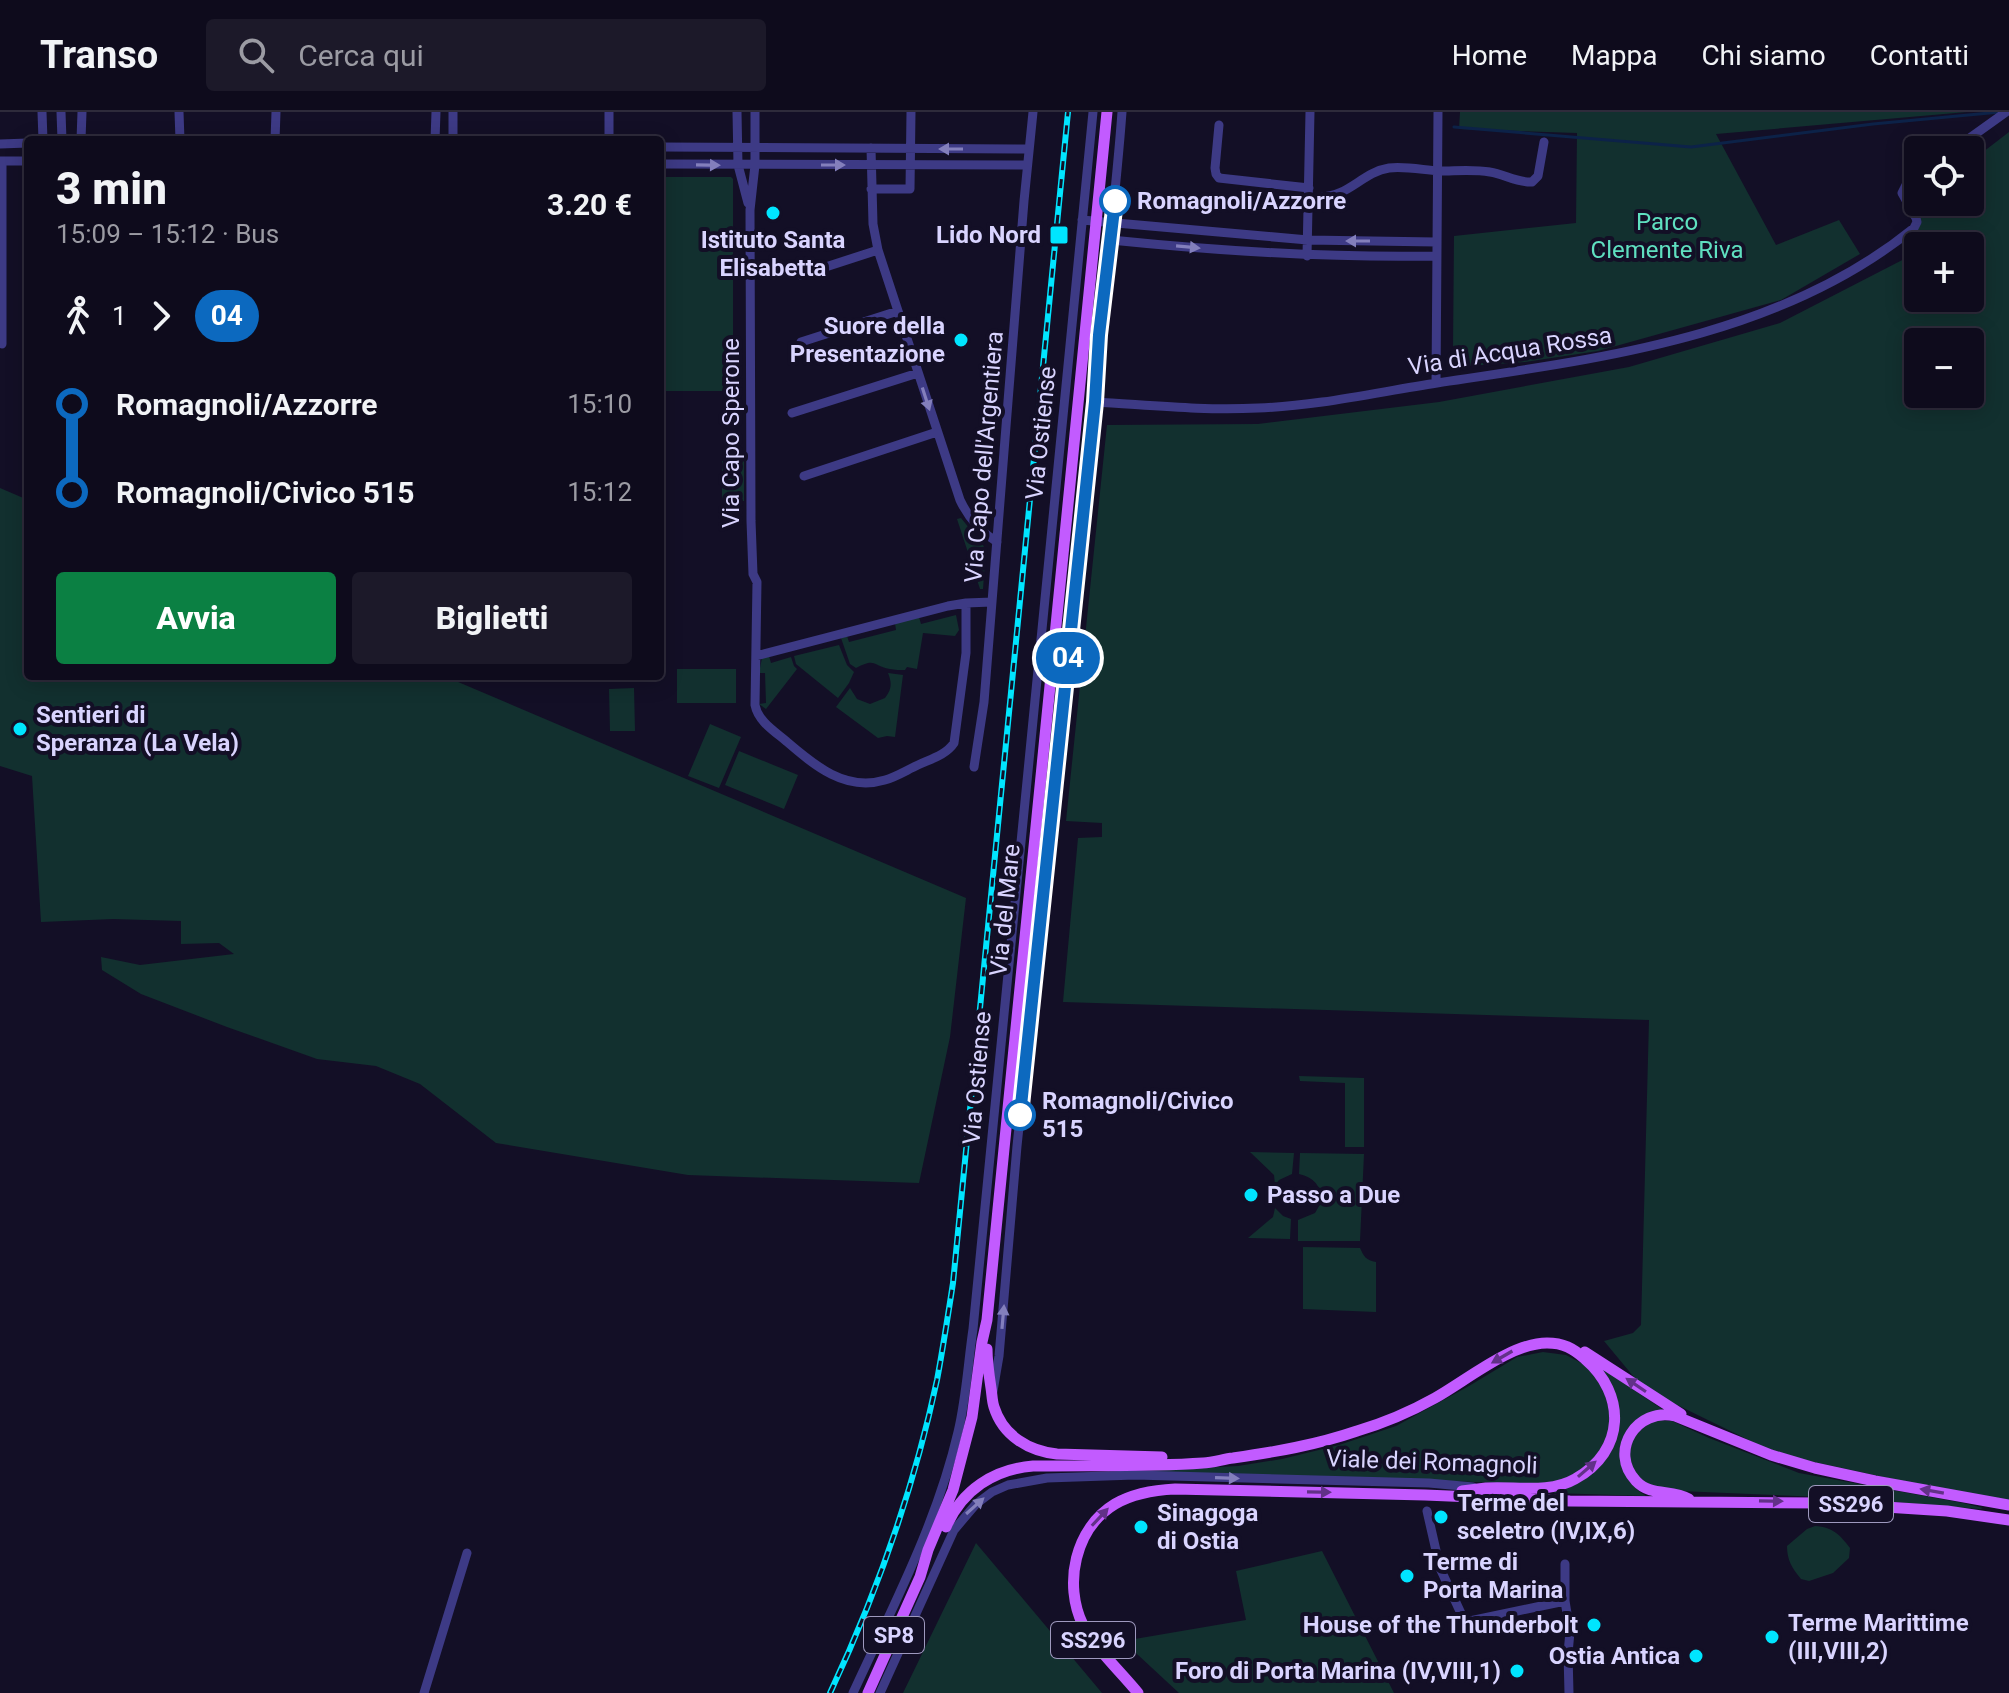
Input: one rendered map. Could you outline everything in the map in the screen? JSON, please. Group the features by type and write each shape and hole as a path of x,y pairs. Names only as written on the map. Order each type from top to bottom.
{"main road":[{"name":"Via del Mare","path":"868,1693 920,1577 953,1490 976,1396 987,1320 1107,112"},
{"name":"Viale dei Romagnoli","path":"987,1320 987,1364 995,1410 1008,1431 1025,1445 1065,1455 1230,1458"},
{"name":"Viale dei Romagnoli","path":"920,1577 955,1508 971,1491 1000,1473 1033,1466 1206,1463 1308,1445 1376,1425 1417,1408 1523,1347 1544,1342 1576,1350 1596,1369 1611,1395 1615,1423 1605,1451 1583,1474 1559,1486 1486,1488"},
{"name":"SS296","path":"1576,1350 1597,1359 1695,1423"},
{"name":"SS296","path":"1693,1502 1681,1495 1642,1487 1629,1471 1625,1454 1628,1439 1633,1429 1651,1416 1671,1415 1764,1452 1815,1468 2009,1505"},
{"path":"1425,1495 1486,1488"},
{"name":"SS296","path":"1138,1693 1089,1635 1078,1612 1073,1588 1080,1547 1093,1525 1112,1506 1141,1493 1175,1489 1570,1501 1779,1501 1947,1511 2009,1520"}],"street":[{"path":"42,112 43,136"},
{"path":"61,112 62,136"},
{"path":"81,136 82,112"},
{"path":"179,112 180,136"},
{"path":"275,136 276,112"},
{"path":"435,136 436,112"},
{"path":"453,112 453,136"},
{"path":"609,112 609,136"},
{"name":"Via Capo Sperone","path":"737,112 738,165 750,210"},
{"name":"Via Capo Sperone","path":"755,112 755,165 750,210 751,521 753,574 757,582 755,708 764,722 808,760 829,774 852,781 882,781 943,754 954,743 966,653 966,603"},
{"path":"871,189 910,189 911,112"},
{"name":"Via Capo dell'Argentiera","path":"974,767 984,710 1033,112"},
{"name":"Via Ostiense","path":"853,1693 927,1529 958,1431 964,1393 973,1329 1093,112"},
{"path":"992,1394 999,1356 1017,1146 1095,402 1122,112"},
{"path":"1307,256 1310,112"},
{"path":"1436,383 1438,112"},
{"path":"1973,136 2006,112"},
{"path":"1219,125 1215,168 1219,178 1309,188"},
{"path":"1321,197 1339,194 1384,169 1397,168 1488,172 1532,182 1538,176 1544,142"},
{"path":"0,144 24,143"},
{"path":"664,147 1029,149"},
{"path":"871,148 873,224 878,250 963,506 981,529 997,542"},
{"path":"2,344 1,161 24,161"},
{"path":"664,164 1027,165"},
{"name":"Via di Acqua Rossa","path":"1095,402 1261,408 1614,355 1763,313 1800,298 1906,234 1917,222 1914,216"},
{"path":"1082,220 1308,240 1436,242"},
{"path":"1153,244 1155,227"},
{"path":"1111,240 1307,256 1437,256"},
{"path":"801,275 878,250"},
{"path":"801,342 898,311"},
{"path":"792,413 918,373"},
{"path":"804,476 937,432"},
{"path":"756,656 948,606 992,602"},
{"name":"Viale dei Romagnoli","path":"880,1693 954,1530 976,1504 1008,1485 1047,1478 1135,1475 1429,1483 1486,1488"},
{"path":"1427,1511 1440,1568 1465,1622 1565,1601"},
{"path":"424,1693 467,1553"},
{"path":"1565,1564 1565,1601 1570,1632 1569,1693"}],"green space":[{"name":"Parco Clemente Riva","path":"1460,112 1967,112 1716,134 1776,245 1839,220 1860,254 1781,300 1598,351 1525,362 1468,366 1458,360 1453,349 1454,236 1576,223 1577,133 1459,129"},
{"path":"2009,132 2009,1500 1902,1481 1805,1460 1763,1447 1665,1399 1638,1382 1604,1341 1633,1333 1641,1325 1649,1020 1063,1002 1078,838 1102,837 1102,823 1066,821 1107,425 1258,424 1439,402 1629,367 1780,323 1904,259 1904,312 1984,312 1984,232 1915,232 1916,216 1984,216 1984,151"},
{"path":"664,177 733,179 733,391 664,391"},
{"path":"722,461 744,461 744,501 722,501"},
{"path":"0,488 24,498 24,680 453,680 966,898 950,1037 919,1183 688,1175 496,1143 420,1084 376,1066 317,1059 141,994 102,970 101,957 140,965 234,954 219,943 181,944 181,921 113,919 41,922 32,776 0,766"},
{"path":"961,518 986,549 983,589 980,589 957,519"},
{"path":"956,615 959,630 955,636 923,633 917,669 884,668 871,663 856,668 850,664 841,638 847,636 849,642 896,630 895,623 919,617 921,624"},
{"path":"839,645 847,665 854,672 838,698 796,664 794,656"},
{"path":"769,656 771,663 791,657 797,669 766,709 759,704 766,703 765,673 759,673 762,658"},
{"path":"677,669 736,669 736,703 677,703"},
{"path":"888,673 903,675 895,737 878,738 836,707 850,688 857,699 870,704 885,698 891,686"},
{"path":"634,688 635,731 610,731 609,689"},
{"path":"710,724 741,737 719,788 688,776"},
{"path":"739,751 798,775 784,809 725,785"},
{"path":"1299,1076 1364,1078 1364,1147 1345,1147 1345,1083 1300,1081"},
{"path":"1250,1152 1294,1153 1292,1174 1275,1185 1274,1175"},
{"path":"1300,1153 1364,1154 1360,1241 1298,1241 1298,1220 1315,1213 1322,1201 1316,1183 1299,1174"},
{"path":"1275,1208 1291,1219 1290,1239 1248,1238 1273,1217"},
{"path":"1303,1247 1360,1248 1366,1258 1376,1262 1376,1312 1303,1309"},
{"path":"1543,1352 1566,1355 1587,1366 1604,1391 1609,1410 1609,1430 1603,1447 1595,1459 1566,1480 1543,1485 1118,1472 1238,1466 1339,1445 1396,1426 1517,1357"},
{"path":"1598,1366 1665,1411 1655,1412 1620,1455 1628,1479 1646,1496 1553,1493 1582,1481 1601,1462 1618,1428"},
{"path":"1654,1420 1672,1421 1799,1473 1983,1508 1846,1498 1656,1490 1632,1474 1629,1454 1634,1437"},
{"path":"1815,1526 1827,1528 1839,1536 1850,1548 1849,1558 1833,1573 1809,1581 1801,1579 1793,1567 1787,1546"},
{"path":"976,1543 1102,1693 903,1693"},
{"path":"1322,1551 1394,1693 1179,1693 1123,1641 1246,1620 1236,1571"}],"waterway":[{"path":"1454,127 1691,147 2000,112"}],"railway":[{"path":"830,1693 863,1617 905,1500 937,1380 953,1283 1068,112"}],"bus line":[{"name":"04","path":"1020,1115 1115,201"}],"place":[{"name":"Romagnoli/Azzorre","path":"1115,201"},
{"name":"Istituto Santa Elisabetta","path":"773,213"},
{"name":"Lido Nord","path":"1059,235"},
{"name":"Suore della Presentazione","path":"961,340"},
{"name":"Sentieri di Speranza (La Vela)","path":"20,729"},
{"name":"Romagnoli/Civico 515","path":"1020,1115"},
{"name":"Passo a Due","path":"1251,1195"},
{"name":"Terme del sceletro (IV,IX,6)","path":"1441,1517"},
{"name":"Sinagoga di Ostia","path":"1141,1527"},
{"name":"Terme di Porta Marina","path":"1407,1576"},
{"name":"House of the Thunderbolt","path":"1594,1625"},
{"name":"Terme Marittime (III,VIII,2)","path":"1772,1637"},
{"name":"Ostia Antica","path":"1696,1656"},
{"name":"Foro di Porta Marina (IV,VIII,1)","path":"1517,1671"}]}
